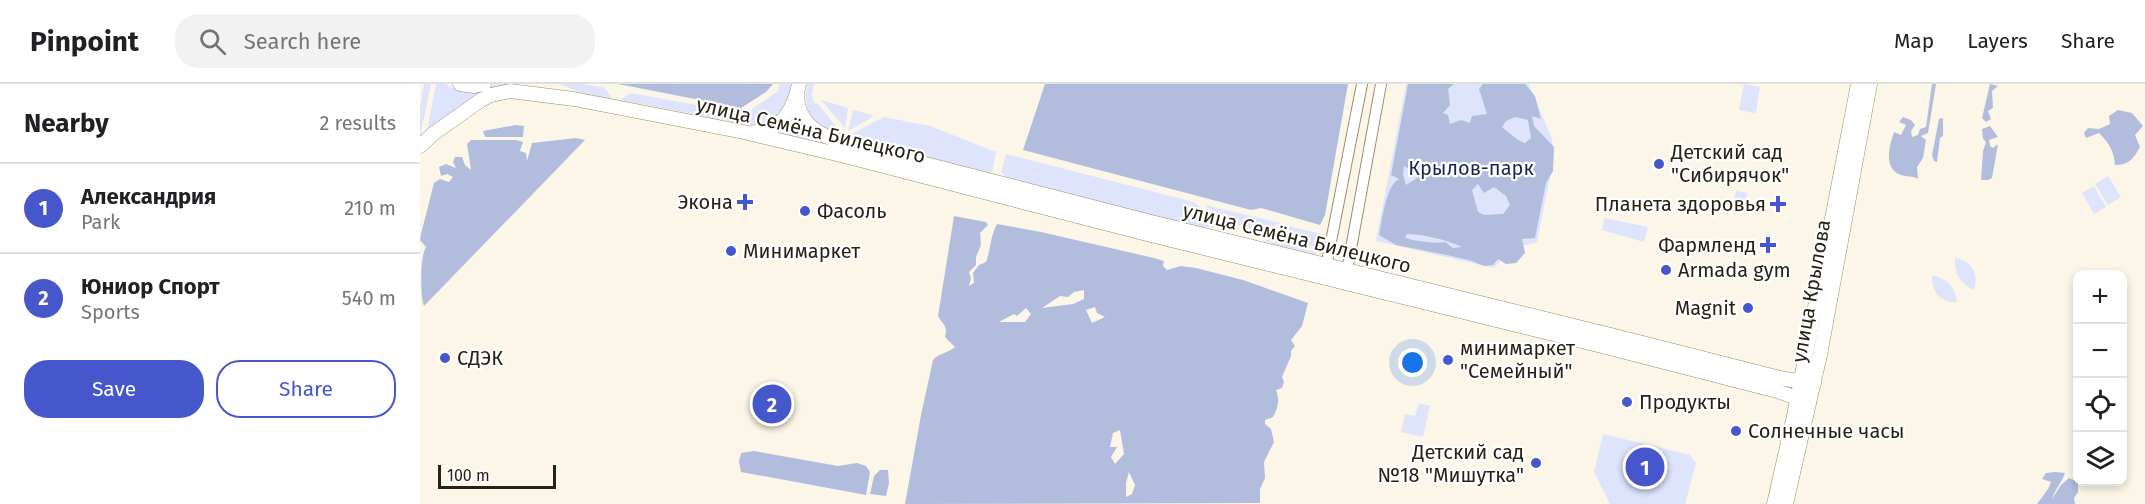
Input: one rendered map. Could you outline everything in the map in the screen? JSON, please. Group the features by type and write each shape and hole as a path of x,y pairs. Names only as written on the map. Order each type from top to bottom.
{"main road":[{"path":"460,84 484,84"},
{"name":"улица Семёна Билецкого","path":"528,84 574,99 744,132 1129,229 1326,271"},
{"name":"улица Крылова","path":"1786,504 1858,84"},
{"name":"улица Крылова","path":"1807,383 1870,84"},
{"path":"420,146 457,117 491,95 510,91 547,89"},
{"path":"744,132 767,131 773,128 784,119 798,89"},
{"name":"улица Семёна Билецкого","path":"798,89 797,104 802,118 810,128 824,137 843,143 1155,223 1346,276 1807,383"},
{"name":"улица Семёна Билецкого","path":"1346,276 1364,287 1602,346 1804,400"},
{"name":"улица Крылова","path":"1774,504 1804,400"}],"street":[{"path":"1326,271 1362,84"},
{"path":"1346,276 1381,84"}],"green space":[{"path":"424,84 431,84 420,137 420,108"},
{"path":"436,84 444,84 458,90 484,89 495,84 519,84 520,86 427,131"},
{"path":"560,84 583,84 605,88 613,100 579,92"},
{"path":"618,84 773,84 766,92 741,108"},
{"path":"780,84 793,84 779,113 759,124 750,125 620,100 631,93 745,114 778,91"},
{"path":"807,84 814,84 812,95 814,103 818,104 845,138 819,125 809,113"},
{"path":"1045,84 1348,84 1325,215 1320,225 1261,208 1251,210 1023,150"},
{"name":"Крылов-парк","path":"1406,84 1529,84 1552,139 1554,156 1537,242 1527,245 1516,244 1494,268 1376,241"},
{"name":"Крылов-парк","path":"1408,84 1454,84 1448,89 1450,105 1443,113 1448,115 1450,124 1461,120 1470,123 1472,116 1487,114 1479,89 1483,84 1525,84 1535,96 1541,119 1532,116 1534,126 1554,147 1553,171 1546,183 1535,238 1522,239 1525,253 1516,263 1506,264 1498,259 1493,265 1484,266 1447,255 1396,245 1379,235 1388,196 1391,188 1399,179 1391,175","holes":["1515,117 1528,120 1531,138 1525,143 1518,140 1502,127 1506,121","1404,166 1420,176 1406,185 1403,174","1478,184 1484,193 1494,187 1506,196 1510,205 1503,214 1484,215 1478,212 1472,190","1407,234 1421,235 1442,240 1462,247 1453,248 1445,242 1426,242 1405,238"]},
{"path":"1744,84 1760,87 1756,113 1739,110"},
{"path":"1932,84 1936,84 1928,133 1921,136 1926,140 1923,158 1917,167 1918,179 1898,174 1893,170 1889,158 1894,132 1901,135 1906,125 1899,122 1903,117 1911,120 1915,125 1911,131 1912,137 1918,135 1920,129 1926,127"},
{"path":"1990,84 1998,86 1992,91 1993,108 1988,111 1991,119 1986,122 1982,118"},
{"path":"821,100 848,108 845,128"},
{"path":"853,110 873,115 848,131"},
{"path":"2118,110 2132,113 2143,126 2135,135 2140,147 2135,155 2127,162 2115,165 2106,140 2099,133 2086,138 2084,133 2088,128 2099,129 2110,124 2109,116"},
{"path":"884,117 930,126 996,152 992,172 988,173 849,138 848,136"},
{"path":"795,118 809,134 820,141 841,147 841,149 779,134 784,132"},
{"path":"1943,118 1943,136 1940,138 1937,162 1934,161 1932,155 1939,119"},
{"path":"516,125 524,126 523,137 485,137 483,131"},
{"path":"1990,126 1998,137 1989,140 1990,146 1993,148 1998,144 1992,178 1981,180 1983,151 1986,142 1983,139 1982,129"},
{"path":"576,138 585,140 424,306 421,276 426,247 420,240 421,234 434,183 440,179 449,182 453,177 447,174 441,176 439,167 446,164 456,168 453,162 455,157 462,157 465,165 471,170 467,144 471,140 523,142 520,151 526,153 527,161 532,143"},
{"path":"1006,154 1194,202 1223,227 1201,227 1181,223 1005,177 1001,172"},
{"path":"2108,176 2121,197 2108,205 2095,184"},
{"path":"2094,186 2106,207 2094,214 2082,193"},
{"path":"1736,191 1747,193 1744,209 1733,207"},
{"path":"1205,205 1280,223 1263,231 1225,222"},
{"path":"954,216 986,222 988,225 980,233 981,245 976,257 976,265 969,272 971,278 969,286 974,283 973,273 979,265 986,262 997,224 1154,258 1164,261 1163,266 1167,270 1181,266 1196,268 1243,280 1308,303 1302,326 1291,340 1295,346 1282,377 1284,382 1282,388 1276,390 1278,401 1276,410 1273,417 1265,420 1265,424 1271,429 1274,442 1264,462 1265,478 1260,489 1260,503 905,504 933,360 955,347 945,337 945,327 938,316","holes":["1084,290 1084,299 1073,304 1042,308 1060,296 1068,297 1074,292","1095,307 1097,313 1105,317 1092,323 1086,310","1026,308 1031,314 1025,322 999,322 1014,314 1017,316","1120,430 1124,454 1115,464 1111,457 1117,447 1110,447 1113,433","1129,472 1135,485 1132,494 1126,497 1126,483"]},
{"path":"1604,218 1648,227 1644,242 1602,230"},
{"path":"1289,226 1321,234 1319,248 1265,235"},
{"path":"1260,238 1316,252 1316,255 1282,248"},
{"path":"1955,258 1966,262 1973,269 1976,279 1974,290 1965,285 1959,277"},
{"path":"1932,275 1942,278 1949,284 1957,302 1946,301 1938,295 1933,287"},
{"path":"1419,403 1430,406 1423,437 1401,432 1405,414 1415,416"},
{"path":"1603,434 1690,455 1696,463 1685,504 1610,504 1594,472"},
{"path":"754,451 838,466 857,463 866,466 870,472 866,495 741,472 739,461 741,453"},
{"path":"880,470 888,470 889,483 886,496 870,494 874,476"},
{"path":"2046,473 2065,473 2052,499 2061,485 2069,478 2073,480 2073,486 2078,486 2078,492 2074,498 2075,504 2037,504 2051,482 2042,479"}],"place":[{"name":"Детский сад \"Сибирячок\"","path":"1659,164"},
{"name":"Экона","path":"745,202"},
{"name":"Планета здоровья","path":"1778,204"},
{"name":"Фасоль","path":"805,211"},
{"name":"Фармленд","path":"1768,245"},
{"name":"Минимаркет","path":"731,251"},
{"name":"Armada gym","path":"1666,270"},
{"name":"Magnit","path":"1748,308"},
{"name":"СДЭК","path":"445,358"},
{"name":"минимаркет \"Семейный\"","path":"1448,360"},
{"name":"Продукты","path":"1627,402"},
{"name":"Юниор Спорт","path":"772,404"},
{"name":"Солнечные часы","path":"1736,431"},
{"name":"Детский сад №18 \"Мишутка\"","path":"1536,463"},
{"name":"Александрия","path":"1645,467"}]}
